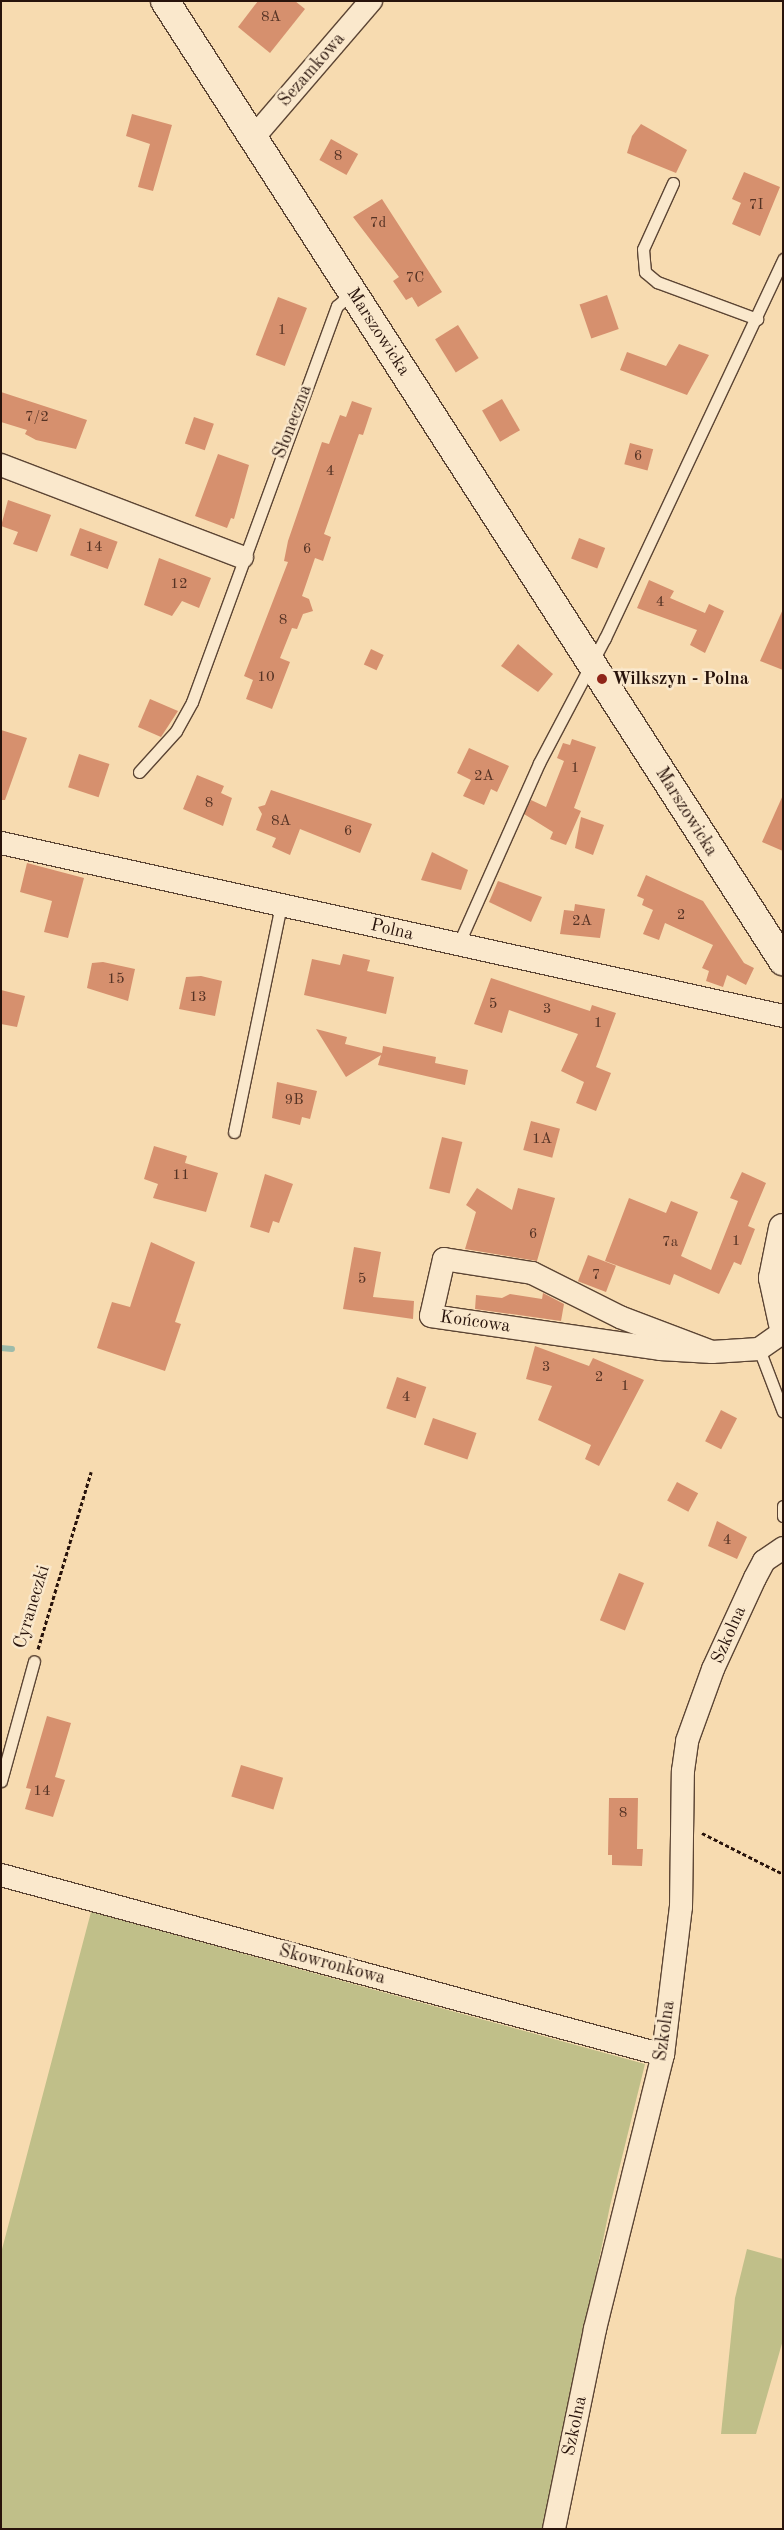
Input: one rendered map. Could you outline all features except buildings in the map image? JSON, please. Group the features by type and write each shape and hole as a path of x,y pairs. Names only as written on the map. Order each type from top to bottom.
{"street":[{"name":"Marszowicka","path":"165,1 352,294 783,960"},
{"name":"Sezamkowa","path":"252,138 371,1"},
{"path":"1,465 242,558"},
{"name":"Polna","path":"1,843 783,1016"},
{"path":"783,1228 773,1278 783,1324"},
{"name":"Końcowa","path":"712,1352 620,1317 532,1272 444,1259 431,1316 660,1349 712,1352 759,1350"},
{"path":"759,1350 783,1332"},
{"name":"Szkolna","path":"554,2529 595,2328 663,2055 681,1907 684,1823 682,1771 699,1704 755,1578 764,1561 783,1548"},
{"name":"Skowronkowa","path":"1,1875 663,2055"}],"lane":[{"path":"673,183 643,249 645,272 657,282 757,319"},
{"path":"458,944 539,763 590,663 757,319 783,259"},
{"name":"Słoneczna","path":"139,772 176,731 192,702 242,558 337,306 352,294"},
{"path":"234,1132 281,905"},
{"path":"759,1350 783,1412"},
{"path":"783,1506 783,1516"},
{"name":"Cyraneczki","path":"1,1781 34,1661"}],"path":[{"name":"Cyraneczki","path":"34,1661 91,1472"},
{"path":"684,1823 783,1874"}],"shaded area":[{"path":"91,1912 645,2064 610,2206 544,2529 1,2529 1,2253"},
{"path":"747,2249 783,2259 783,2340 756,2434 721,2434 735,2298"}],"waterway":[{"path":"1,1348 12,1349"}],"place":[{"name":"Wilkszyn - Polna","path":"602,679"}]}
